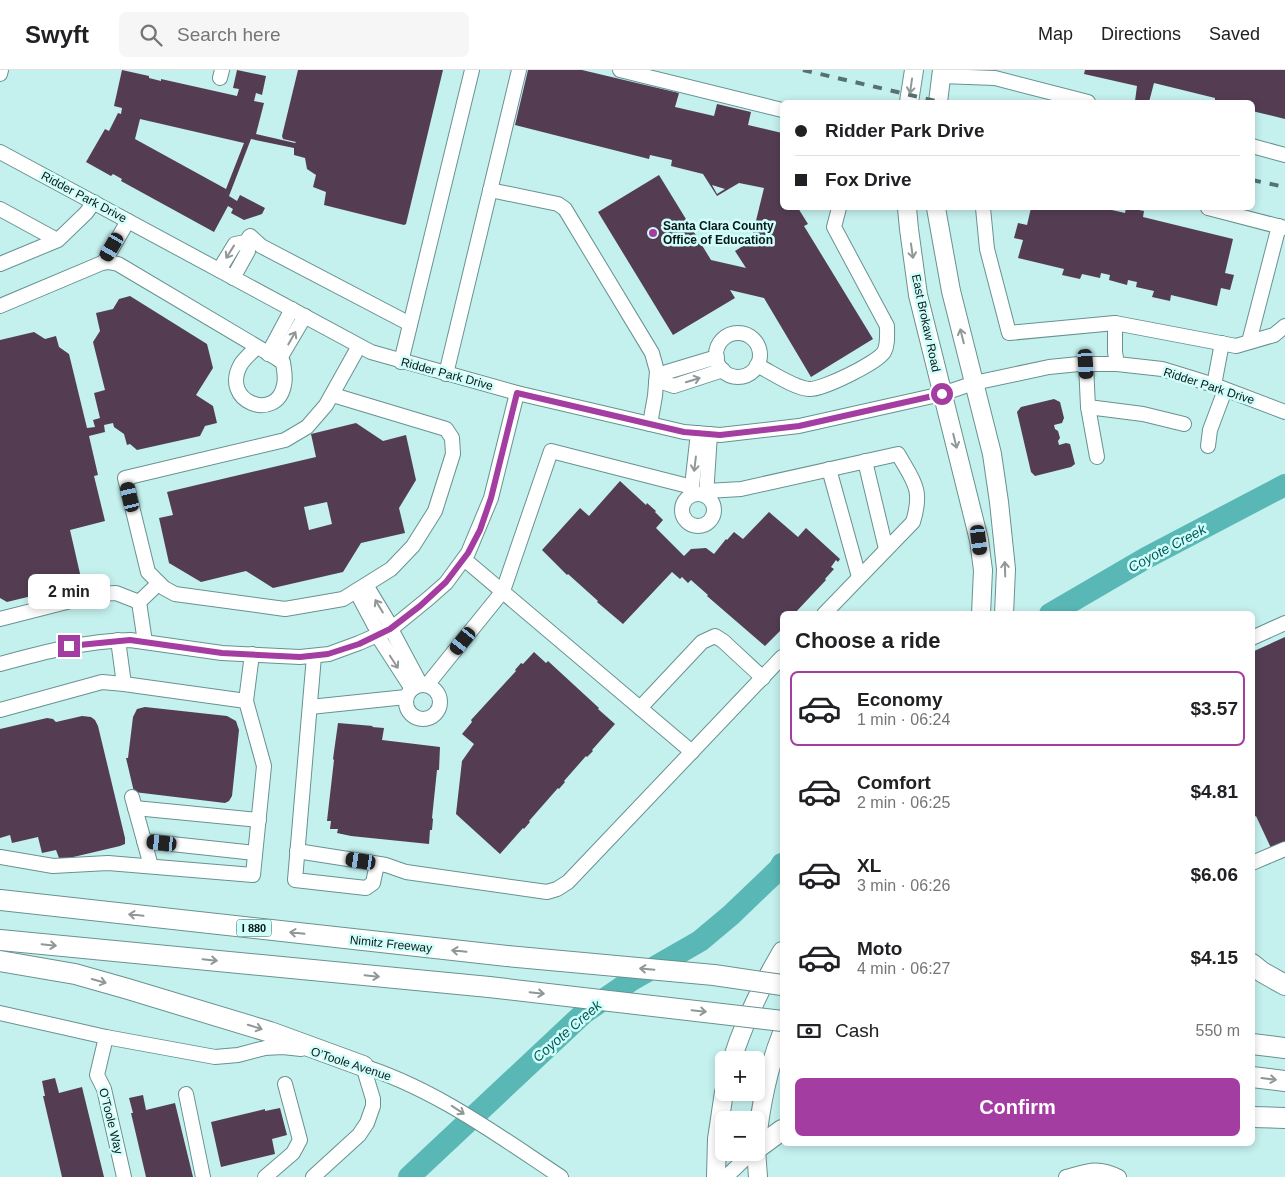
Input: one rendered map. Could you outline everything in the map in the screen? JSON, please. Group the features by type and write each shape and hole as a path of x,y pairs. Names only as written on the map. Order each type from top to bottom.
{"highway":[{"name":"Nimitz Freeway","path":"0,900 507,956 714,975 780,985"},
{"path":"0,940 489,987 780,1021"},
{"path":"0,961 75,974 128,989 270,1032 363,1066"},
{"path":"1255,966 1285,985"},
{"path":"714,975 780,970"},
{"path":"1255,1044 1285,1048"},
{"path":"1255,1077 1285,1081"},
{"path":"1255,1117 1285,1118"},
{"path":"765,1142 780,1131"}],"main road":[{"path":"909,100 914,70"},
{"path":"938,100 942,73"},
{"name":"East Brokaw Road","path":"907,210 918,295 979,540 983,570 982,611"},
{"path":"936,210 951,291 992,454 1006,569 1004,611"},
{"path":"735,1051 744,1025 780,955"},
{"path":"760,1111 769,1070 780,1039"},
{"path":"716,1177 717,1139 723,1101"},
{"path":"757,1161 758,1177"}],"street":[{"path":"0,74 1,70"},
{"path":"401,362 472,70"},
{"path":"446,374 518,70"},
{"path":"620,70 780,110"},
{"path":"942,73 996,78 1080,100"},
{"path":"1255,147 1285,155"},
{"name":"Ridder Park Drive","path":"0,152 359,346 401,362 517,393 650,424 704,434 751,433 799,426 942,394 974,383 1049,367 1086,364 1117,364 1162,369 1219,387 1285,412"},
{"path":"490,190 558,204 564,208 652,353 659,382 650,424"},
{"path":"0,264 56,240 86,213 94,202"},
{"path":"0,209 56,240"},
{"path":"757,365 800,388 816,389 826,386 877,359 885,351 888,340 887,326 834,227 838,210"},
{"path":"983,210 987,248 1009,333 1115,323 1236,346 1274,335 1285,326"},
{"path":"1216,210 1282,227 1249,342"},
{"path":"104,262 128,221"},
{"path":"219,270 235,244 246,242 250,236 261,246 410,324"},
{"path":"233,278 248,251 246,242"},
{"path":"0,306 104,262 118,264 268,353"},
{"path":"268,353 292,309"},
{"path":"268,353 305,316"},
{"path":"1115,323 1114,352 1117,364"},
{"path":"732,334 748,335 759,348 760,357 757,365 752,372 744,376 728,374 717,361 719,344 724,338 732,334"},
{"path":"1208,446 1219,387 1222,343"},
{"path":"333,395 446,429 452,438 453,454 435,511 413,546 391,569 343,599 285,609 175,594 164,588 148,572 125,478 285,440 307,428 333,395 359,346"},
{"path":"659,382 667,372 717,357"},
{"path":"1086,364 1088,407 1097,458"},
{"path":"659,382 674,386 723,370"},
{"path":"0,664 69,646 118,640 222,653 314,656 328,654 385,632 423,604 446,582 464,559 480,530 491,498 517,393"},
{"path":"1088,407 1144,414 1184,424"},
{"path":"704,434 706,493 714,505 712,517 708,522 697,526 687,521 682,512 684,501 692,491 704,434"},
{"path":"310,707 417,689 503,592 551,451 701,494 741,489 898,454 916,487 918,506 913,522 827,611"},
{"path":"865,461 886,549"},
{"path":"829,469 858,577"},
{"path":"464,559 692,752"},
{"path":"139,602 159,583"},
{"path":"361,588 417,689"},
{"path":"0,619 98,594 116,593 139,602"},
{"path":"139,602 145,642"},
{"path":"1255,637 1285,623"},
{"path":"640,708 702,642 714,636 722,641 762,678"},
{"path":"118,640 124,684"},
{"path":"0,857 53,866 108,862 253,875 264,766 246,701 252,654"},
{"path":"314,656 295,880 366,888 373,883 376,864"},
{"path":"297,851 376,864 406,872 547,892 558,889 568,882 780,659"},
{"path":"0,710 102,682 246,701"},
{"path":"151,866 134,803 259,820"},
{"path":"144,841 256,853"},
{"path":"1255,861 1285,849"},
{"name":"O’Toole Avenue","path":"0,1013 106,1037 225,1057 265,1048 306,1049 363,1066 415,1086 448,1104 561,1177"},
{"name":"O’Toole Way","path":"106,1037 97,1075 104,1089 124,1177"},
{"path":"313,1177 359,1135 366,1123 373,1106 373,1099 363,1066"},
{"path":"265,1177 294,1153 300,1140 285,1084"},
{"path":"186,1094 203,1177"},
{"path":"726,1177 743,1161"},
{"path":"1066,1177 1091,1170 1106,1170 1119,1177"}],"building":[{"path":"122,70 149,76 149,78 161,81 161,79 237,96 239,89 233,88 237,70 266,76 262,95 256,93 254,101 264,103 256,134 295,143 283,139 282,136 298,70 443,70 406,224 404,225 324,205 326,192 313,187 316,175 307,169 305,158 294,155 294,148 251,139 229,196 237,201 240,195 265,208 262,214 244,220 231,213 233,209 228,206 214,232 121,181 122,179 113,174 111,176 86,162 105,129 109,131 118,113 121,114 122,108 114,106","holes":["140,119 244,143 226,189 135,139"]},
{"name":"Santa Clara County Office of Education","path":"528,70 582,70 679,93 675,107 714,116 717,104 751,112 748,125 780,133 780,210 799,210 808,224 804,226 873,339 811,377 764,298 730,290 735,298 673,335 598,212 659,175 711,260 746,268 735,251 751,241 764,188 739,183 717,196 703,174 671,166 672,160 650,155 649,159 515,125","holes":["712,185 725,189 717,194"]},
{"path":"1085,70 1285,70 1285,119 1255,112 1255,100 1215,100 1215,98 1154,83 1150,100 1135,100 1137,86 1084,74"},
{"path":"1031,210 1112,210 1125,213 1126,210 1139,210 1144,211 1143,217 1233,239 1225,273 1234,275 1230,290 1221,288 1217,306 1171,295 1170,301 1152,297 1154,291 1136,287 1137,282 1128,280 1127,285 1109,280 1110,275 1101,273 1100,278 1082,274 1080,279 1062,275 1064,269 1018,258 1023,240 1014,238 1018,223 1027,225"},
{"path":"130,296 207,344 213,368 196,395 213,406 217,423 205,426 200,436 137,450 130,444 127,445 124,434 114,427 113,423 104,425 105,432 89,436 98,475 94,476 105,521 70,530 81,578 77,585 7,602 0,598 0,340 34,332 45,339 56,336 59,347 69,354 87,428 95,427 93,420 100,418 94,393 105,390 93,342 100,331 96,313 113,309 119,299"},
{"path":"1054,399 1060,402 1064,418 1062,423 1054,425 1060,438 1058,441 1059,445 1070,444 1075,464 1071,467 1035,476 1031,472 1017,412 1021,407"},
{"path":"356,423 383,441 406,435 416,480 399,508 405,533 361,543 343,572 273,588 246,571 201,582 169,563 159,518 173,515 167,492 316,457 311,434","holes":["327,502 332,524 309,530 304,507"]},
{"path":"620,481 646,505 647,503 656,511 663,520 656,528 684,556 691,549 706,548 714,554 734,532 743,539 769,512 798,537 806,528 840,559 838,562 836,560 831,567 834,569 826,580 797,611 780,611 780,631 765,646 691,580 688,583 682,577 680,579 672,572 623,624 567,575 542,550 580,508 589,516"},
{"path":"1285,637 1285,842 1271,848 1255,816 1255,651"},
{"path":"534,652 546,663 548,661 615,724 500,854 456,814 462,761 474,744 462,734 472,722 471,720 516,671 521,663 523,664"},
{"path":"145,707 227,716 236,721 239,730 232,796 229,801 225,803 134,792 126,758 128,758 133,717 137,709"},
{"path":"82,716 91,717 98,726 125,844 65,859 59,858 56,850 42,853 38,837 12,843 10,835 0,838 0,729 47,718 53,719 56,722"},
{"path":"338,723 384,728 382,740 440,747 439,770 437,770 429,844 351,836 337,833 338,829 330,829 331,821 327,821"},
{"path":"55,1078 59,1093 82,1087 104,1177 62,1177 43,1096 45,1096 42,1081"},
{"path":"143,1095 146,1110 175,1103 193,1177 146,1177 129,1098"},
{"path":"280,1108 287,1135 272,1139 275,1154 221,1167 211,1122 265,1109 265,1111"}],"waterway":[{"name":"Coyote Creek","path":"1055,611 1146,558 1285,485"},
{"name":"Coyote Creek","path":"409,1177 584,1013 632,980 700,941 731,915 780,867"}],"railway":[{"path":"803,70 931,100"},
{"path":"1255,181 1285,187"}],"place":[{"name":"Santa Clara County Office of Education","path":"653,233"}],"route":[{"path":"69,646 130,640 222,653 300,657 328,654 359,644 390,629 411,614 446,582 468,553 480,530 491,498 517,393 684,432 720,435 751,433 799,426 942,394"}]}
